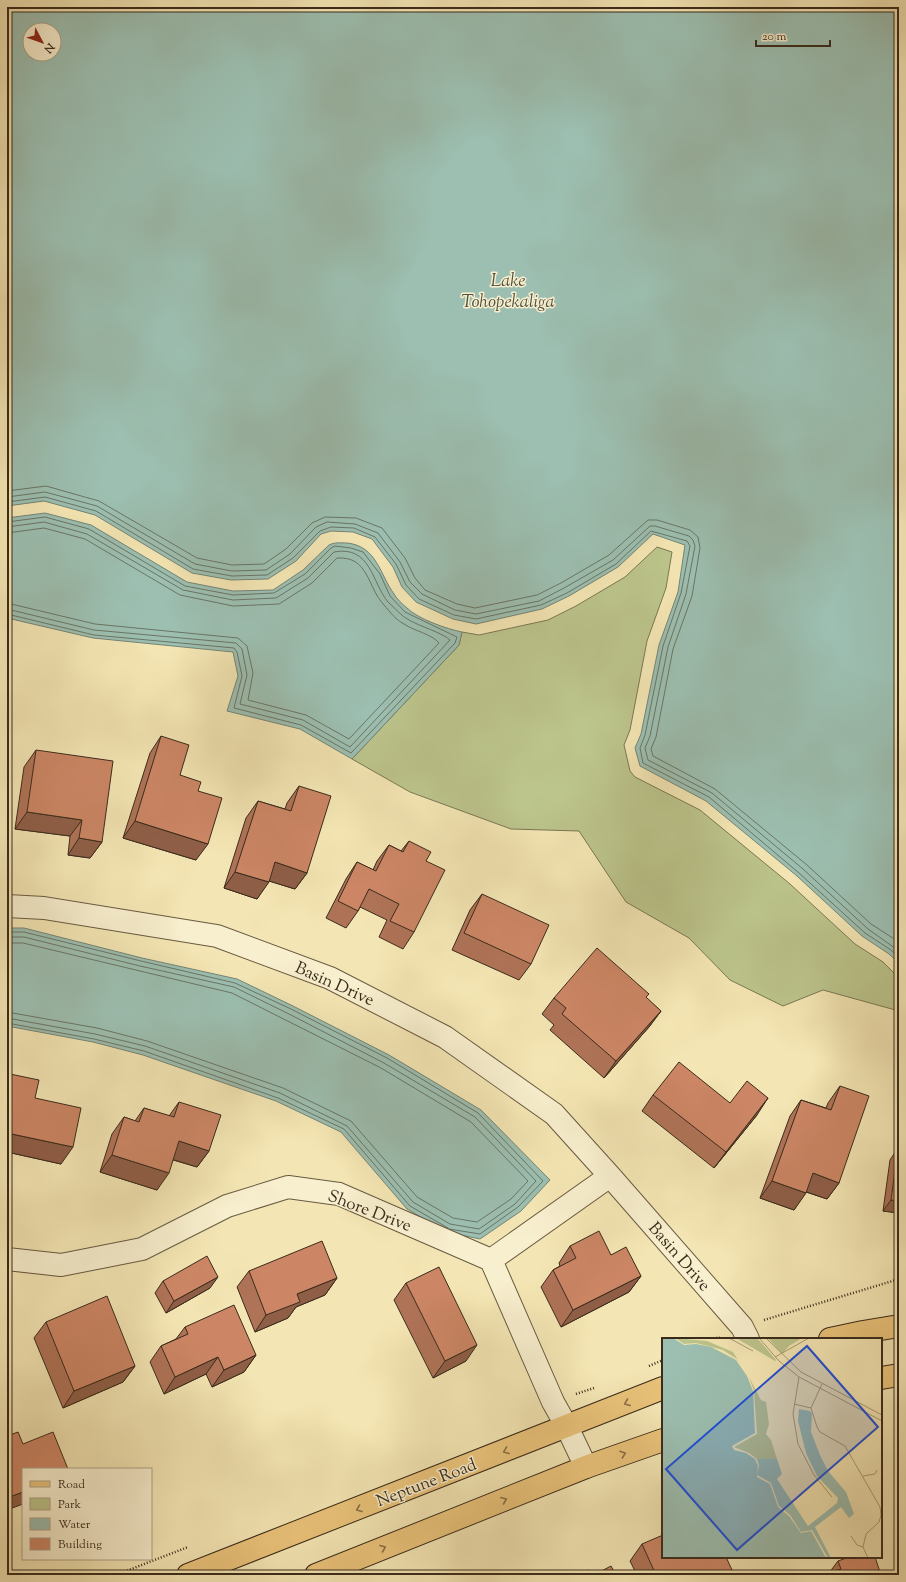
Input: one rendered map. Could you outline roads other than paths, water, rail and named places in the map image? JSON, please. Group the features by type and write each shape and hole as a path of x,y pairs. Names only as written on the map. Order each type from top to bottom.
{"main road":[{"path":"835,1338 899,1326"},
{"path":"882,1378 899,1375"},
{"name":"Neptune Road","path":"188,1575 662,1388"},
{"path":"316,1575 586,1467 662,1440"},
{"path":"229,1575 265,1545"}],"street":[{"name":"Basin Drive","path":"7,906 44,908 218,936 330,978 445,1037 554,1114 610,1176 745,1333"},
{"path":"586,1467 553,1402 491,1260 610,1176"},
{"name":"Shore Drive","path":"7,1258 61,1266 142,1249 227,1206 288,1187 338,1194 491,1260"}],"water":[{"name":"Lake Tohopekaliga","path":"7,7 899,7 899,963 889,954 862,936 797,876 706,801 640,766 635,748 641,734 659,645 678,592 685,545 653,534 618,567 569,596 542,609 476,624 453,619 416,602 402,587 393,567 372,539 353,532 331,531 321,534 296,561 268,579 231,580 192,573 95,515 44,501 7,506"},
{"path":"45,513 91,525 187,582 233,591 273,590 303,570 329,545 333,543 347,543 357,545 371,555 395,596 401,603 418,616 449,629 462,632 459,645 352,759 300,729 227,711 238,676 233,652 93,638 7,618 7,518"},
{"path":"7,928 24,928 142,958 237,979 389,1055 481,1110 550,1180 521,1211 480,1239 447,1232 407,1209 341,1132 276,1101 143,1055 93,1042 7,1026"}]}
